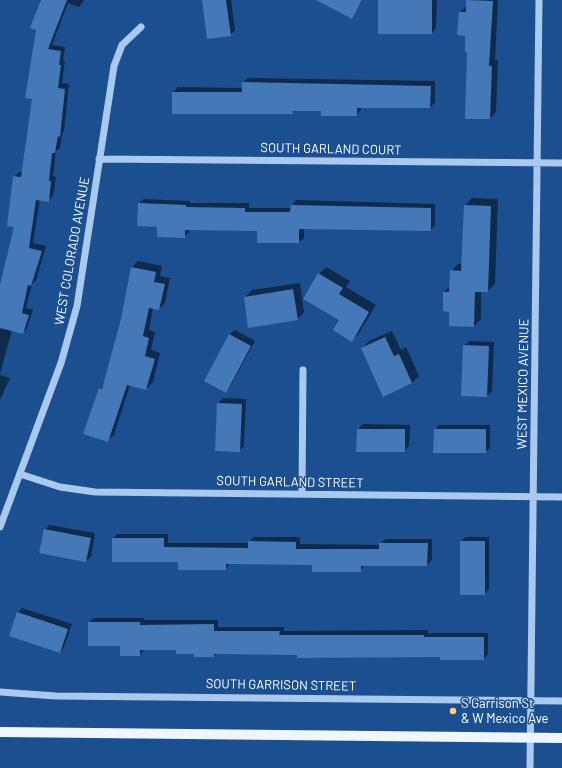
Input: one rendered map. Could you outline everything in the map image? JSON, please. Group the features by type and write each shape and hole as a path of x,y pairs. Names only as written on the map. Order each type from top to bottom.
{"main road":[{"path":"0,732 562,738"}],"street":[{"name":"WEST MEXICO AVENUE","path":"530,768 539,0"},
{"name":"WEST COLORADO AVENUE","path":"0,527 61,363 77,306 114,66 122,45 141,27"},
{"name":"SOUTH GARLAND COURT","path":"99,159 562,163"},
{"path":"302,494 303,370"},
{"name":"SOUTH GARLAND STREET","path":"20,474 60,487 95,492 562,497"},
{"name":"SOUTH GARRISON STREET","path":"0,692 56,696 562,701"}],"building":[{"path":"41,0 67,0 48,49 61,51 58,88 65,89 60,137 58,136 55,153 52,153 49,181 51,181 49,202 36,200 29,248 42,251 31,286 28,285 22,313 29,315 23,334 0,328 0,285 14,227 7,226 13,176 21,177 32,99 25,98 36,30 30,28"},
{"path":"202,0 226,0 231,36 207,39"},
{"path":"316,0 362,0 352,19"},
{"path":"378,0 432,0 432,34 378,34"},
{"path":"466,0 493,1 489,66 492,66 490,119 465,119 467,52 465,52 465,36 457,35 459,12 466,12"},
{"path":"242,82 431,86 430,108 357,108 357,116 321,116 321,111 293,111 293,114 172,114 172,92 242,92"},
{"path":"138,203 186,205 186,207 245,208 245,212 290,212 291,205 431,208 431,231 299,229 299,243 257,243 257,231 185,230 185,238 157,237 157,227 137,226"},
{"path":"464,205 491,206 488,292 475,292 474,327 449,326 449,312 443,311 443,292 449,292 450,270 461,271"},
{"path":"131,267 156,272 154,282 165,284 159,310 149,308 143,336 149,338 145,356 155,359 146,390 127,385 108,442 83,434 99,388 102,389 121,319"},
{"path":"318,273 343,288 339,294 369,312 352,342 333,330 339,320 303,299"},
{"path":"293,289 298,320 248,328 244,297"},
{"path":"229,334 251,346 226,393 204,381"},
{"path":"385,337 394,356 399,354 412,383 383,397 361,348"},
{"path":"463,345 489,346 487,397 461,396"},
{"path":"217,403 242,404 240,452 215,451"},
{"path":"357,429 405,429 405,452 356,452"},
{"path":"434,429 486,429 486,453 433,453"},
{"path":"44,529 91,538 86,562 39,553"},
{"path":"112,538 164,538 164,547 248,548 248,541 296,542 296,549 379,549 379,543 428,543 427,566 361,566 361,572 312,572 312,565 226,564 226,570 178,570 178,562 112,562"},
{"path":"460,541 485,541 485,595 460,595"},
{"path":"17,612 68,629 60,653 9,636"},
{"path":"88,622 140,622 140,625 214,624 214,631 280,631 279,635 424,635 424,637 484,637 484,660 440,660 440,657 297,658 297,655 214,654 214,657 194,657 194,654 176,654 176,650 140,650 140,656 120,656 120,646 88,646"}],"place":[{"name":"S Garrison St & W Mexico Ave","path":"453,711"}]}
